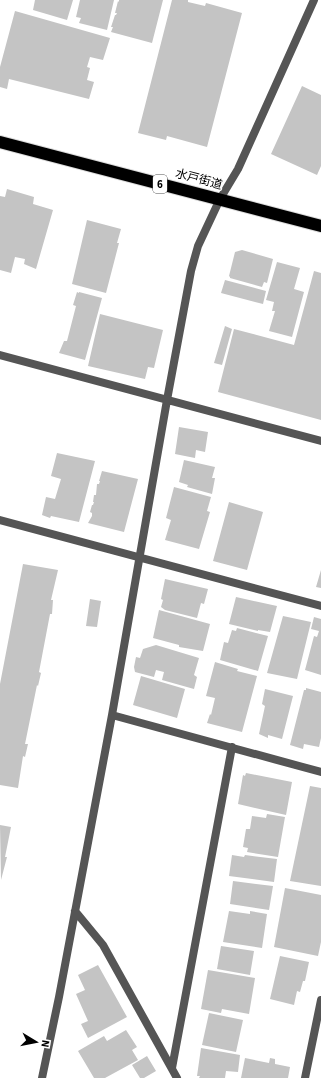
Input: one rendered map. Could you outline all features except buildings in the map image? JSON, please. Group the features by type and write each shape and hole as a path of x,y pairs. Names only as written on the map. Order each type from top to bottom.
{"highway":[{"name":"水戸街道","path":"0,142 321,226"}],"street":[{"path":"42,1078 58,1005 112,715 191,271 198,246 220,199 238,169 314,0"},
{"path":"0,355 321,441"},
{"path":"0,520 321,606"},
{"path":"112,715 321,772"},
{"path":"172,1068 232,747"},
{"path":"75,910 103,945 177,1078"},
{"path":"305,1078 321,1000"}]}
